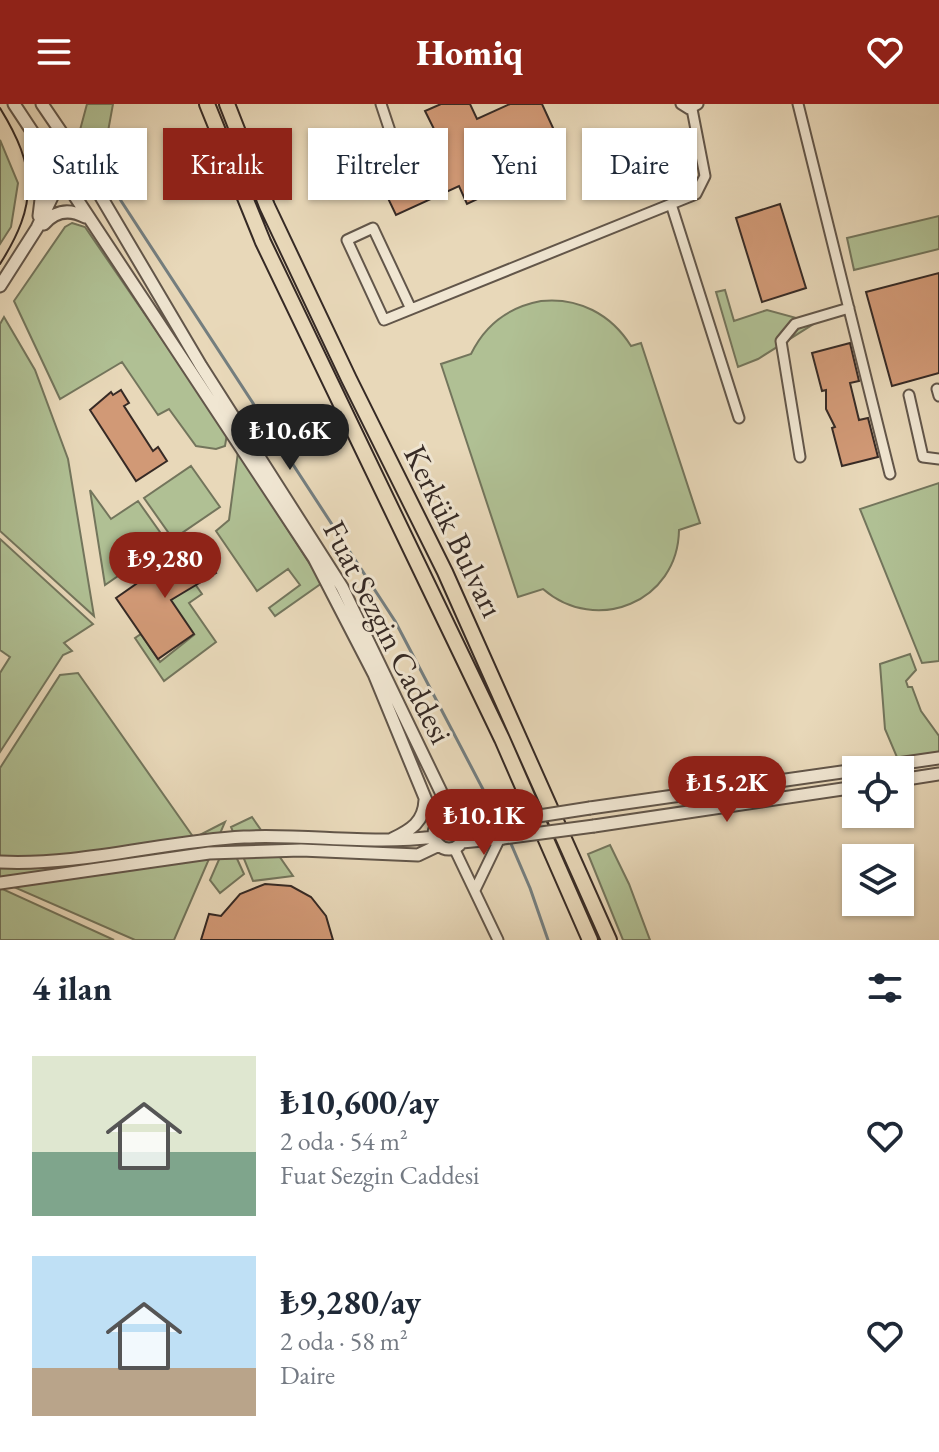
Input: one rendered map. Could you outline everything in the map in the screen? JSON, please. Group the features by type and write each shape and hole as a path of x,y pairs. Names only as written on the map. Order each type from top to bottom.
{"main road":[{"name":"Kerkük Bulvarı","path":"207,104 263,242 497,728 590,940"},
{"name":"Kerkük Bulvarı","path":"227,104 267,206 451,584 609,940"}],"street":[{"name":"Fuat Sezgin Caddesi","path":"14,104 29,128"},
{"name":"Fuat Sezgin Caddesi","path":"42,104 58,128"},
{"path":"381,104 389,128"},
{"path":"411,309 373,228 347,240 384,320 696,194 704,182 705,169 695,106 681,104"},
{"path":"798,104 890,474"},
{"path":"26,246 40,212 41,200"},
{"path":"0,286 50,200"},
{"name":"Fuat Sezgin Caddesi","path":"76,200 314,558 374,674 436,832"},
{"name":"Fuat Sezgin Caddesi","path":"103,200 201,366 342,587 464,832 458,845"},
{"path":"671,204 739,418"},
{"path":"26,246 51,216 64,211 88,218"},
{"path":"800,457 781,341 795,324 849,308"},
{"path":"909,395 923,457 938,462"},
{"path":"914,762 939,758"},
{"path":"0,883 209,853 287,850 418,855 445,820 500,822 842,772"},
{"path":"914,778 939,774"},
{"path":"458,845 842,789"},
{"path":"388,841 418,822 425,811 425,799"},
{"path":"0,862 55,861 244,837 388,841 436,832 458,845 498,940"},
{"path":"475,890 501,838"}],"green space":[{"path":"87,104 113,104 109,128 81,128"},
{"path":"0,140 18,183 11,227 0,244"},
{"path":"939,216 939,249 854,270 847,238"},
{"path":"72,223 85,227 227,434 225,446 216,449 196,446 169,409 158,415 122,362 60,399 14,301 65,227"},
{"path":"725,290 734,321 767,310 815,323 758,359 738,367 716,292"},
{"path":"541,301 568,302 592,310 614,325 631,346 641,343 700,523 679,530 675,555 665,576 650,592 630,604 609,610 586,609 564,603 543,589 518,597 441,364 471,354 483,334 499,319"},
{"path":"4,317 35,370 68,459 94,616 0,531 0,324"},
{"path":"238,452 322,583 275,616 269,608 300,585 288,569 257,591 216,531 229,520"},
{"path":"191,466 220,507 173,539 144,498"},
{"path":"939,483 939,661 922,663 860,509"},
{"path":"90,490 111,519 138,501 167,542 105,585"},
{"path":"0,539 93,624 64,643 72,651 63,655 0,752 0,673 10,657 0,650"},
{"path":"195,584 202,594 189,603 216,642 164,681 135,638 141,634 160,662 194,635 153,612"},
{"path":"910,654 916,670 906,681 908,687 912,687 921,711 939,736 939,763 914,767 914,756 896,756 885,729 880,664"},
{"path":"78,673 194,838 225,822 174,940 135,940 0,881 0,768 60,675"},
{"path":"252,817 293,876 253,881 231,827"},
{"path":"228,839 244,874 220,893 210,880"},
{"path":"610,845 650,940 623,940 588,854"},
{"path":"0,888 114,940 0,940"}],"building":[{"path":"441,104 470,104 477,119 510,104 542,104 553,128 464,128 464,197 459,186 448,191 448,128 434,128 425,111"},
{"path":"389,200 429,200 396,215"},
{"path":"780,204 806,288 762,302 736,218"},
{"path":"939,273 939,373 892,386 866,292"},
{"path":"850,343 859,381 850,383 859,420 868,418 878,457 842,466 832,428 835,427 826,409 826,390 822,391 812,353"},
{"path":"121,390 129,403 124,406 153,451 158,447 167,461 136,481 90,410 111,392 113,395"},
{"path":"195,543 216,573 171,600 194,634 158,659 116,598"},
{"path":"265,884 291,886 311,897 326,916 333,940 201,940 209,914 221,916 240,894"}],"waterway":[{"path":"120,200 395,621 498,818"},
{"path":"509,839 548,940"}],"tram line":[{"path":"0,108 21,149 28,186 21,223 0,264"}]}
